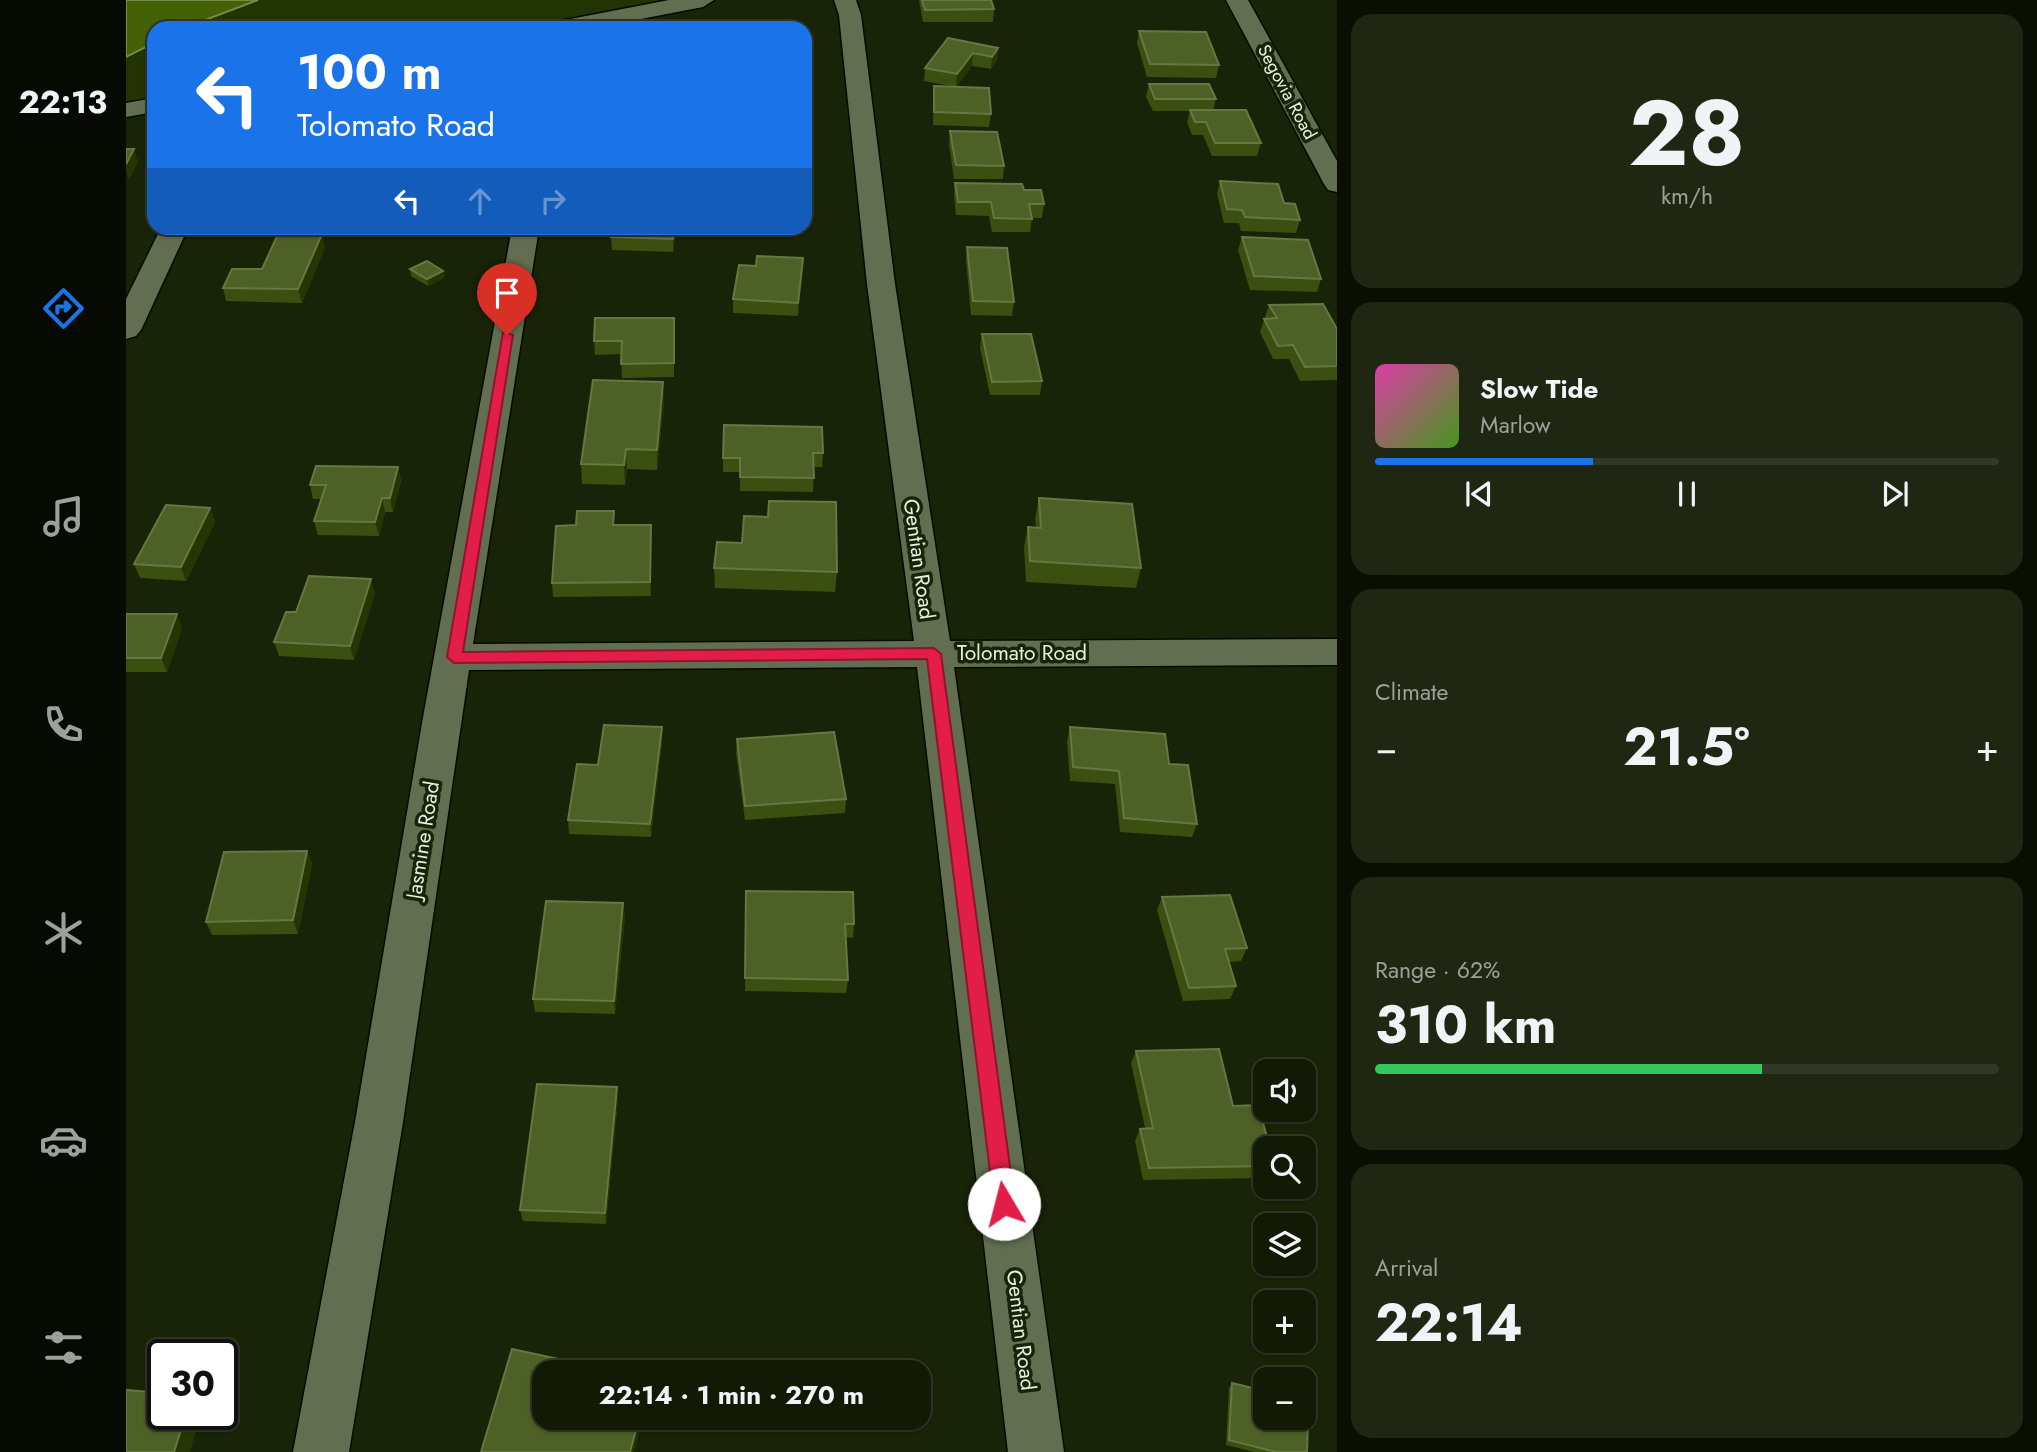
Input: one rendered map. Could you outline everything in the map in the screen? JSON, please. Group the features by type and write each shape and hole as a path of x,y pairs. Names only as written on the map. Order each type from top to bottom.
{"street":[{"path":"596,21 703,0"},
{"name":"Gentian Road","path":"845,0 881,284 934,654 1036,1452"},
{"name":"Segovia Road","path":"1237,0 1337,184"},
{"path":"126,110 147,106"},
{"path":"126,330 171,235"},
{"name":"Jasmine Road","path":"321,1452 524,235"},
{"name":"Tolomato Road","path":"454,657 1337,652"}],"shaded area":[{"path":"126,0 258,0 202,21 147,21 147,46 126,57"},
{"path":"258,0 675,0 568,21 202,21"},
{"path":"147,46 147,104 126,108 126,57"}],"building":[{"path":"922,0 991,0 994,9 925,10"},
{"path":"1139,31 1206,32 1219,65 1150,64"},
{"path":"948,38 998,48 992,57 973,53 957,74 925,68"},
{"path":"1149,84 1209,84 1216,99 1155,99"},
{"path":"934,86 989,88 991,114 934,112"},
{"path":"1190,110 1246,110 1261,143 1215,143 1206,122 1195,122"},
{"path":"950,131 997,132 1004,166 956,165"},
{"path":"126,149 134,149 126,164"},
{"path":"1220,181 1278,184 1284,203 1295,204 1300,220 1245,217 1242,210 1227,209"},
{"path":"955,183 1022,184 1024,190 1041,190 1044,204 1029,204 1032,219 994,218 991,202 958,202"},
{"path":"278,235 322,235 298,289 223,288 232,269 262,269"},
{"path":"611,235 673,235 673,239"},
{"path":"1242,237 1308,240 1321,279 1254,276"},
{"path":"967,247 1007,248 1014,302 973,301"},
{"path":"757,256 803,258 798,303 733,299 739,265 756,266"},
{"path":"427,261 443,271 427,279 410,269"},
{"path":"1323,304 1337,329 1337,366 1305,367 1293,345 1278,346 1264,319 1277,318 1269,305"},
{"path":"595,318 674,318 674,363 621,364 622,341 594,341"},
{"path":"982,334 1031,334 1042,381 992,382"},
{"path":"593,380 663,382 657,450 626,449 624,465 581,464"},
{"path":"724,425 822,427 823,453 813,453 814,478 740,477 740,458 723,458"},
{"path":"316,466 398,467 390,498 382,498 375,522 314,521 326,485 310,485"},
{"path":"1039,498 1132,504 1141,568 1030,561 1028,527 1041,528"},
{"path":"769,501 836,502 837,572 714,568 717,542 742,543 744,516 768,517"},
{"path":"166,505 210,508 181,567 134,564"},
{"path":"577,511 614,511 613,525 651,525 650,582 552,583 556,526 576,525"},
{"path":"309,576 371,579 350,646 274,642 286,612 296,612"},
{"path":"126,614 177,614 161,658 126,658"},
{"path":"604,725 662,727 650,824 568,820 577,764 598,765"},
{"path":"1070,727 1165,734 1169,764 1188,765 1197,824 1124,818 1119,771 1073,767"},
{"path":"834,732 846,799 745,806 737,739"},
{"path":"307,851 293,920 206,922 224,852"},
{"path":"746,891 853,892 854,924 845,924 848,980 745,978"},
{"path":"1230,895 1247,948 1225,949 1236,986 1189,988 1162,897"},
{"path":"546,901 623,903 614,1001 533,999"},
{"path":"1219,1049 1233,1106 1253,1105 1253,1122 1263,1122 1267,1136 1253,1136 1253,1166 1149,1168 1140,1129 1153,1128 1136,1051"},
{"path":"537,1084 617,1087 605,1213 520,1210"},
{"path":"512,1349 563,1360 532,1360 532,1430 636,1430 630,1452 481,1452"},
{"path":"1232,1383 1253,1388 1253,1430 1308,1430 1307,1452 1276,1452 1229,1440"},
{"path":"126,1390 147,1392 147,1430 181,1430 174,1452 126,1452"}],"route":[{"path":"507,335 454,657 934,654 1004,1204"}]}
